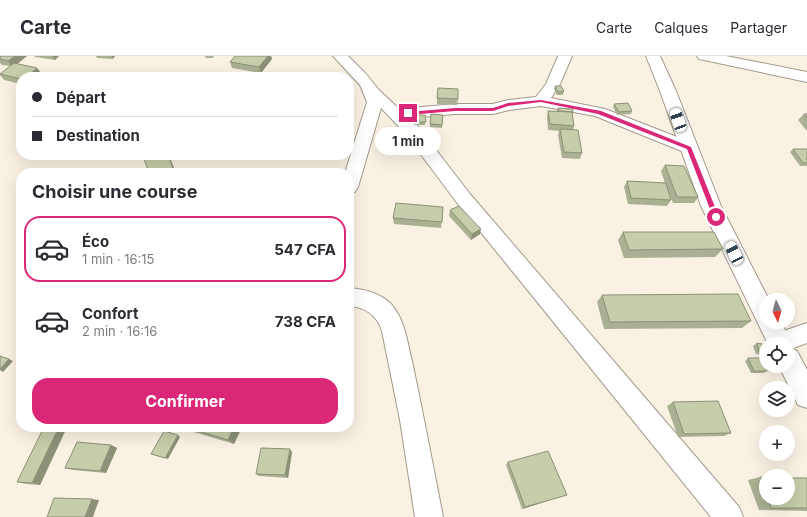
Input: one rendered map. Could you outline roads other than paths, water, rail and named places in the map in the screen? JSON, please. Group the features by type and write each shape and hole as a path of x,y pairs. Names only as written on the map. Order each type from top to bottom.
{"main road":[{"path":"653,56 668,91 711,206 759,302"},
{"path":"709,56 807,77"},
{"path":"795,372 807,396"}],"street":[{"path":"340,56 374,93 410,128 464,199 729,517"},
{"path":"541,101 553,84 565,56"},
{"path":"354,171 373,112 375,102 374,93"},
{"path":"396,114 455,109 493,109 508,105 541,101 599,112 689,148"},
{"path":"354,297 359,297 377,305 386,315 393,329 411,406 430,517"},
{"path":"795,340 807,333"}]}
